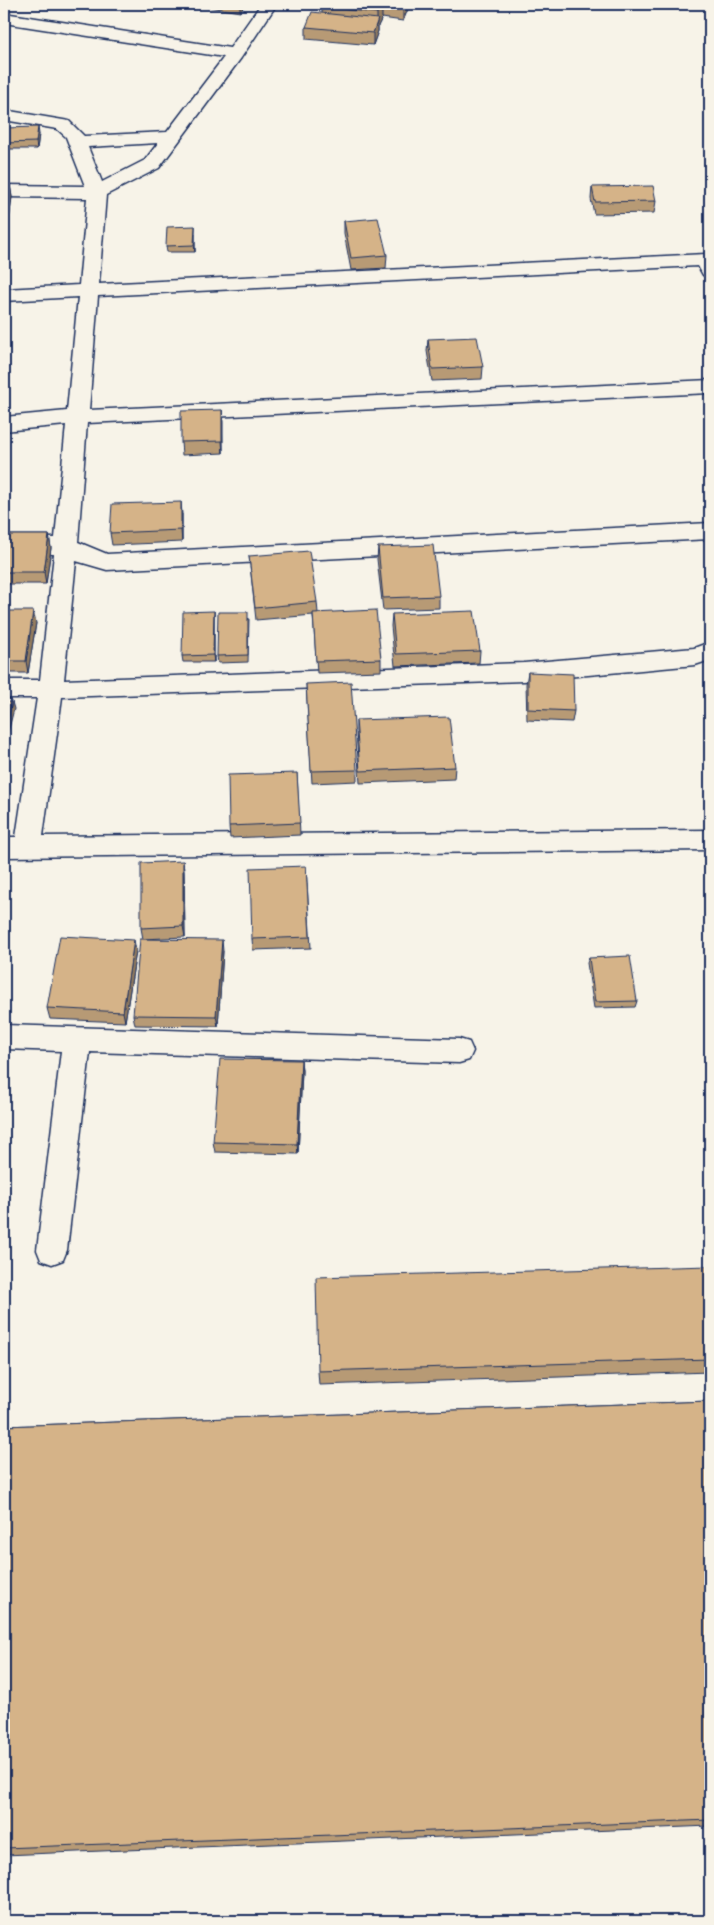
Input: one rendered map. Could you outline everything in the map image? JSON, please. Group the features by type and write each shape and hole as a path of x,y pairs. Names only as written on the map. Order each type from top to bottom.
{"street":[{"path":"4,191 97,192 152,164 235,54 269,4"},
{"path":"4,18 235,54"},
{"path":"4,115 63,125 70,129 97,192 87,291 79,417 51,690 16,847 710,840"},
{"path":"77,142 172,137"},
{"path":"4,295 706,260 710,271"},
{"path":"4,424 79,417 710,387"},
{"path":"4,545 66,546 107,562 710,531"},
{"path":"4,689 51,690 524,672 695,656 710,651"},
{"path":"4,1037 459,1051"},
{"path":"52,1250 77,1039"}],"building":[{"path":"323,4 381,4 377,13 322,7"},
{"path":"312,12 378,19 373,33 306,27"},
{"path":"38,127 36,142 4,143 4,128"},
{"path":"4,185 10,185 7,208 4,208"},
{"path":"653,186 656,201 595,202 592,187"},
{"path":"378,218 387,255 351,258 344,221"},
{"path":"195,226 194,245 166,246 167,227"},
{"path":"477,337 483,367 432,369 428,339"},
{"path":"222,410 222,441 181,442 181,411"},
{"path":"181,502 181,530 110,533 112,504"},
{"path":"4,535 49,535 44,572 4,572"},
{"path":"433,545 439,596 383,598 378,547"},
{"path":"309,551 317,602 255,608 249,556"},
{"path":"376,610 381,659 316,661 313,613"},
{"path":"4,611 33,611 26,661 4,661"},
{"path":"214,611 213,655 182,656 183,612"},
{"path":"474,611 480,651 396,654 392,614"},
{"path":"218,612 248,612 248,655 217,656"},
{"path":"528,672 573,674 574,711 528,709"},
{"path":"351,682 357,770 311,771 306,684"},
{"path":"4,702 12,702 4,735"},
{"path":"449,717 455,767 360,771 356,720"},
{"path":"297,773 300,823 229,826 228,775"},
{"path":"183,861 183,926 141,928 141,863"},
{"path":"306,866 310,937 252,939 250,868"},
{"path":"60,936 134,940 123,1012 47,1008"},
{"path":"140,939 222,940 216,1016 133,1015"},
{"path":"630,956 637,1001 595,1002 589,958"},
{"path":"220,1059 301,1060 297,1144 213,1142"},
{"path":"710,1266 710,1359 318,1371 316,1277"},
{"path":"710,1401 710,1820 4,1848 4,1426"}]}
